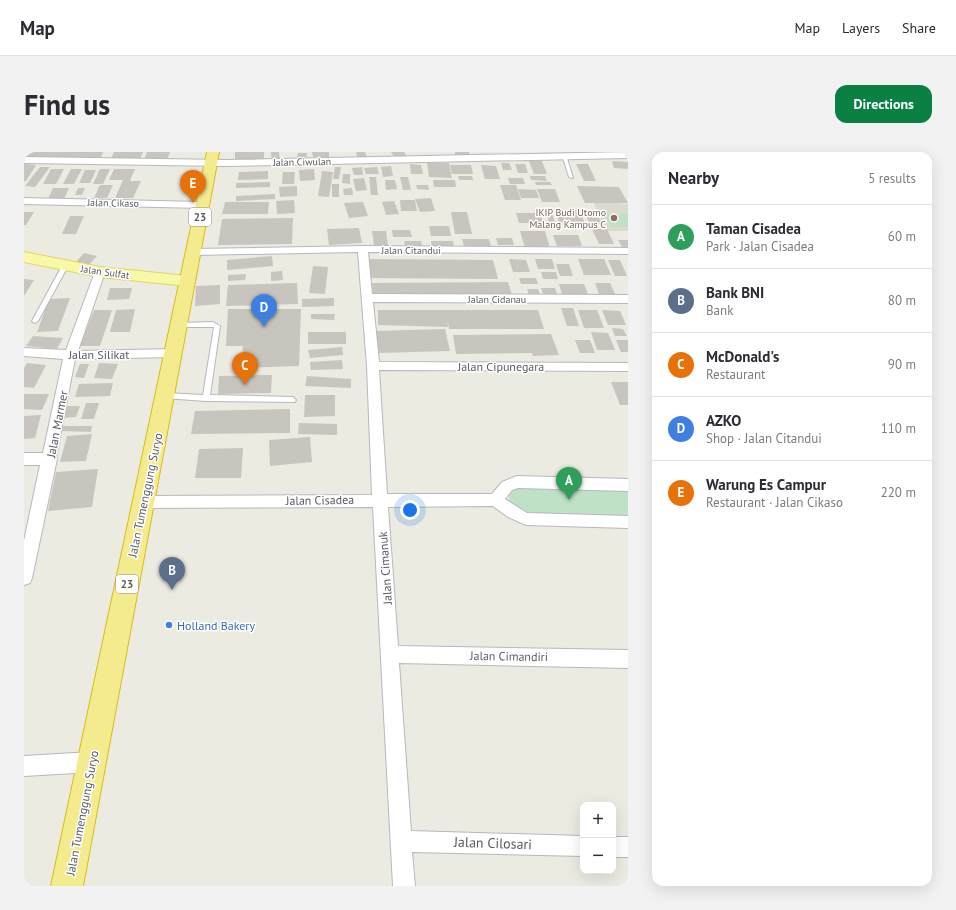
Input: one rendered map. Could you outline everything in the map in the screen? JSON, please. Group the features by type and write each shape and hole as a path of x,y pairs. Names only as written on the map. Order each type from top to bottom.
{"highway":[{"name":"Jalan Tumenggung Suryo","path":"67,886 143,502 166,396 212,157"}],"main road":[{"name":"Jalan Sulfat","path":"24,257 100,272 187,281"}],"street":[{"name":"Jalan Ciwulan","path":"24,160 212,157 628,155"},
{"name":"Jalan Cikaso","path":"24,201 202,205"},
{"name":"Jalan Citandui","path":"194,252 363,249 628,251"},
{"name":"Jalan Cimanuk","path":"363,249 373,366 404,886"},
{"name":"Jalan Marmer","path":"24,578 50,459 70,355 100,272"},
{"name":"Jalan Cidanau","path":"367,298 628,299"},
{"name":"Jalan Silikat","path":"24,352 70,355 174,353"},
{"name":"Jalan Cipunegara","path":"373,366 628,367"},
{"path":"24,459 50,459"},
{"path":"628,485 517,482 507,486 496,500 513,513 526,519 628,522"},
{"name":"Jalan Cisadea","path":"143,502 380,499 496,500"},
{"name":"Jalan Cimandiri","path":"391,654 628,659"},
{"path":"24,766 92,762"},
{"name":"Jalan Cilosari","path":"402,841 580,846"},
{"path":"616,847 628,848"}],"lane":[{"path":"564,155 571,178"},
{"path":"35,321 65,266"},
{"path":"180,325 213,324 217,326 206,398"},
{"path":"166,396 293,400"}],"shaded area":[{"name":"IKIP Budi Utomo Malang Kampus C","path":"593,201 628,204 628,231 605,231"}],"green space":[{"path":"605,214 628,214 628,227 611,227"},
{"path":"520,487 628,489 628,517 526,514 509,503 509,493"}],"building":[{"path":"24,152 103,152 101,157 24,157"},
{"path":"114,152 143,152 140,159 111,159"},
{"path":"147,152 170,152 167,160 144,160"},
{"path":"235,152 264,152 264,161 235,162"},
{"path":"271,152 279,152 280,160 272,161"},
{"path":"312,152 329,152 329,157 313,157"},
{"path":"356,152 365,152 368,160 358,160"},
{"path":"391,152 404,152 407,157 395,158"},
{"path":"455,152 469,152 469,155 455,155"},
{"path":"298,153 307,153 306,160 297,160"},
{"path":"529,161 542,161 547,174 534,174"},
{"path":"612,161 628,162 628,169 614,168"},
{"path":"427,163 449,163 452,178 429,177"},
{"path":"501,163 509,163 512,170 503,170"},
{"path":"24,164 36,165 26,181 24,181"},
{"path":"410,164 421,165 423,174 411,174"},
{"path":"515,164 525,164 528,173 518,173"},
{"path":"576,164 588,164 596,181 584,181"},
{"path":"450,165 471,165 473,174 452,174"},
{"path":"481,165 496,166 500,179 485,179"},
{"path":"391,166 393,176 383,177 381,167"},
{"path":"40,167 50,167 35,187 25,186"},
{"path":"335,167 341,167 339,179 333,179"},
{"path":"362,167 363,175 354,175 352,168"},
{"path":"377,167 379,174 366,174 364,168"},
{"path":"51,169 64,169 56,184 43,184"},
{"path":"71,169 82,169 74,184 63,184"},
{"path":"100,169 110,169 103,184 93,184"},
{"path":"114,169 135,169 130,181 141,181 133,198 115,198 123,180 109,180"},
{"path":"314,169 315,180 300,181 299,170"},
{"path":"85,170 96,170 90,183 79,183"},
{"path":"268,171 268,179 238,180 239,172"},
{"path":"322,171 333,172 329,197 318,196"},
{"path":"283,172 295,172 294,184 282,184"},
{"path":"343,174 350,174 350,184 342,183"},
{"path":"458,176 472,176 473,180 459,180"},
{"path":"530,176 545,176 547,181 531,180"},
{"path":"369,177 376,177 378,195 371,195"},
{"path":"400,177 408,177 411,190 403,190"},
{"path":"364,178 367,190 356,191 353,179"},
{"path":"508,178 523,178 525,184 510,184"},
{"path":"385,180 395,180 397,189 386,190"},
{"path":"433,180 455,180 456,187 434,187"},
{"path":"270,182 270,187 236,188 236,183"},
{"path":"535,182 550,182 552,185 536,185"},
{"path":"332,184 339,184 339,197 332,197"},
{"path":"100,185 113,185 107,198 94,198"},
{"path":"416,185 428,185 429,190 417,189"},
{"path":"500,185 516,185 521,200 505,200"},
{"path":"297,186 297,196 280,197 279,187"},
{"path":"577,186 619,187 628,203 585,203"},
{"path":"53,188 69,188 64,199 48,199"},
{"path":"78,188 85,188 82,195 75,195"},
{"path":"352,188 353,195 344,195 343,189"},
{"path":"518,189 536,190 539,198 521,198"},
{"path":"537,189 555,189 560,202 542,202"},
{"path":"275,194 275,199 236,201 236,196"},
{"path":"431,198 435,211 420,212 415,199"},
{"path":"294,200 295,213 277,214 276,201"},
{"path":"400,200 415,200 417,211 401,211"},
{"path":"394,201 399,214 386,215 382,202"},
{"path":"225,202 269,202 268,214 222,214"},
{"path":"363,202 368,216 349,218 344,203"},
{"path":"567,210 579,210 585,223 559,222 555,212 568,212"},
{"path":"24,212 34,212 26,225 24,225"},
{"path":"451,212 467,212 472,234 455,234"},
{"path":"516,213 540,213 543,223 519,223"},
{"path":"546,213 552,213 555,222 549,222"},
{"path":"70,216 84,216 76,234 62,234"},
{"path":"586,216 598,216 602,224 590,224"},
{"path":"293,218 292,244 218,245 222,219"},
{"path":"429,226 449,226 451,236 431,236"},
{"path":"359,228 362,243 329,245 327,229"},
{"path":"592,229 607,229 614,244 599,244"},
{"path":"392,230 410,230 412,237 393,237"},
{"path":"372,231 386,231 388,245 374,245"},
{"path":"520,231 545,231 550,248 525,248"},
{"path":"553,235 578,235 582,246 557,246"},
{"path":"496,238 512,238 514,245 498,245"},
{"path":"462,239 489,239 491,246 464,246"},
{"path":"618,240 628,240 628,249 623,249"},
{"path":"404,241 421,241 422,246 405,246"},
{"path":"431,241 453,241 454,247 432,247"},
{"path":"84,253 97,256 88,266 75,263"},
{"path":"272,256 273,266 227,270 227,260"},
{"path":"367,259 493,260 498,279 368,278"},
{"path":"509,259 526,260 530,272 513,272"},
{"path":"535,259 552,259 555,269 538,269"},
{"path":"578,259 604,259 611,275 584,275"},
{"path":"608,260 620,260 627,276 615,276"},
{"path":"556,264 569,264 573,276 560,276"},
{"path":"313,266 328,267 325,294 309,293"},
{"path":"282,271 283,280 271,281 271,272"},
{"path":"541,272 556,272 558,279 543,279"},
{"path":"246,274 245,280 228,281 228,275"},
{"path":"519,278 536,278 538,284 521,284"},
{"path":"24,279 34,280 24,296"},
{"path":"508,282 512,295 373,296 372,283"},
{"path":"297,283 298,304 226,306 228,285"},
{"path":"595,283 610,283 615,294 599,294"},
{"path":"559,284 584,284 588,294 562,294"},
{"path":"220,285 220,304 195,306 196,286"},
{"path":"110,288 132,288 129,299 107,300"},
{"path":"541,288 555,288 558,297 544,296"},
{"path":"527,289 538,289 540,295 529,295"},
{"path":"70,298 58,331 37,332 49,299"},
{"path":"334,298 334,306 302,307 302,299"},
{"path":"561,308 573,308 579,326 567,326"},
{"path":"135,309 130,332 110,332 116,310"},
{"path":"228,309 301,309 299,366 241,368 243,346 226,346"},
{"path":"94,310 112,310 100,346 80,346"},
{"path":"378,310 538,310 544,329 449,329 447,318 448,327 378,325"},
{"path":"578,310 597,310 604,328 584,328"},
{"path":"602,310 620,311 626,325 608,325"},
{"path":"311,314 335,314 334,320 311,319"},
{"path":"612,328 623,329 627,336 615,336"},
{"path":"445,329 450,351 377,353 374,331"},
{"path":"308,332 346,332 346,344 308,344"},
{"path":"591,332 608,333 615,350 597,350"},
{"path":"551,334 559,355 533,356 532,353 456,354 453,335"},
{"path":"33,336 63,338 57,349 26,346"},
{"path":"575,340 590,340 595,353 580,353"},
{"path":"616,340 628,340 628,352 621,352"},
{"path":"342,347 343,355 310,358 308,350"},
{"path":"342,360 343,369 311,370 310,362"},
{"path":"27,363 46,365 34,388 24,387 24,368"},
{"path":"99,363 118,364 112,379 94,378"},
{"path":"80,364 89,364 84,378 75,377"},
{"path":"272,375 271,393 218,394 219,376"},
{"path":"307,376 351,379 351,388 305,386"},
{"path":"611,382 628,382 628,405 620,405"},
{"path":"113,383 110,396 75,397 79,384"},
{"path":"24,394 49,394 42,410 24,409"},
{"path":"305,395 335,395 335,416 304,417"},
{"path":"86,403 99,403 94,419 81,419"},
{"path":"67,406 80,406 76,417 64,418"},
{"path":"290,409 290,433 191,434 195,411"},
{"path":"41,415 35,438 24,439 24,416"},
{"path":"299,423 337,424 337,435 298,434"},
{"path":"62,426 92,426 91,432 60,431"},
{"path":"92,434 86,461 60,462 67,436"},
{"path":"310,437 312,462 270,466 269,440"},
{"path":"243,448 241,478 195,478 199,449"},
{"path":"98,469 92,507 48,511 56,472"}],"place":[{"name":"Warung Es Campur","path":"193,203"},
{"name":"IKIP Budi Utomo Malang Kampus C","path":"614,218"},
{"name":"AZKO","path":"264,327"},
{"name":"McDonald's","path":"245,385"},
{"name":"Taman Cisadea","path":"569,500"},
{"name":"Bank BNI","path":"172,590"},
{"name":"Holland Bakery","path":"169,625"}]}
